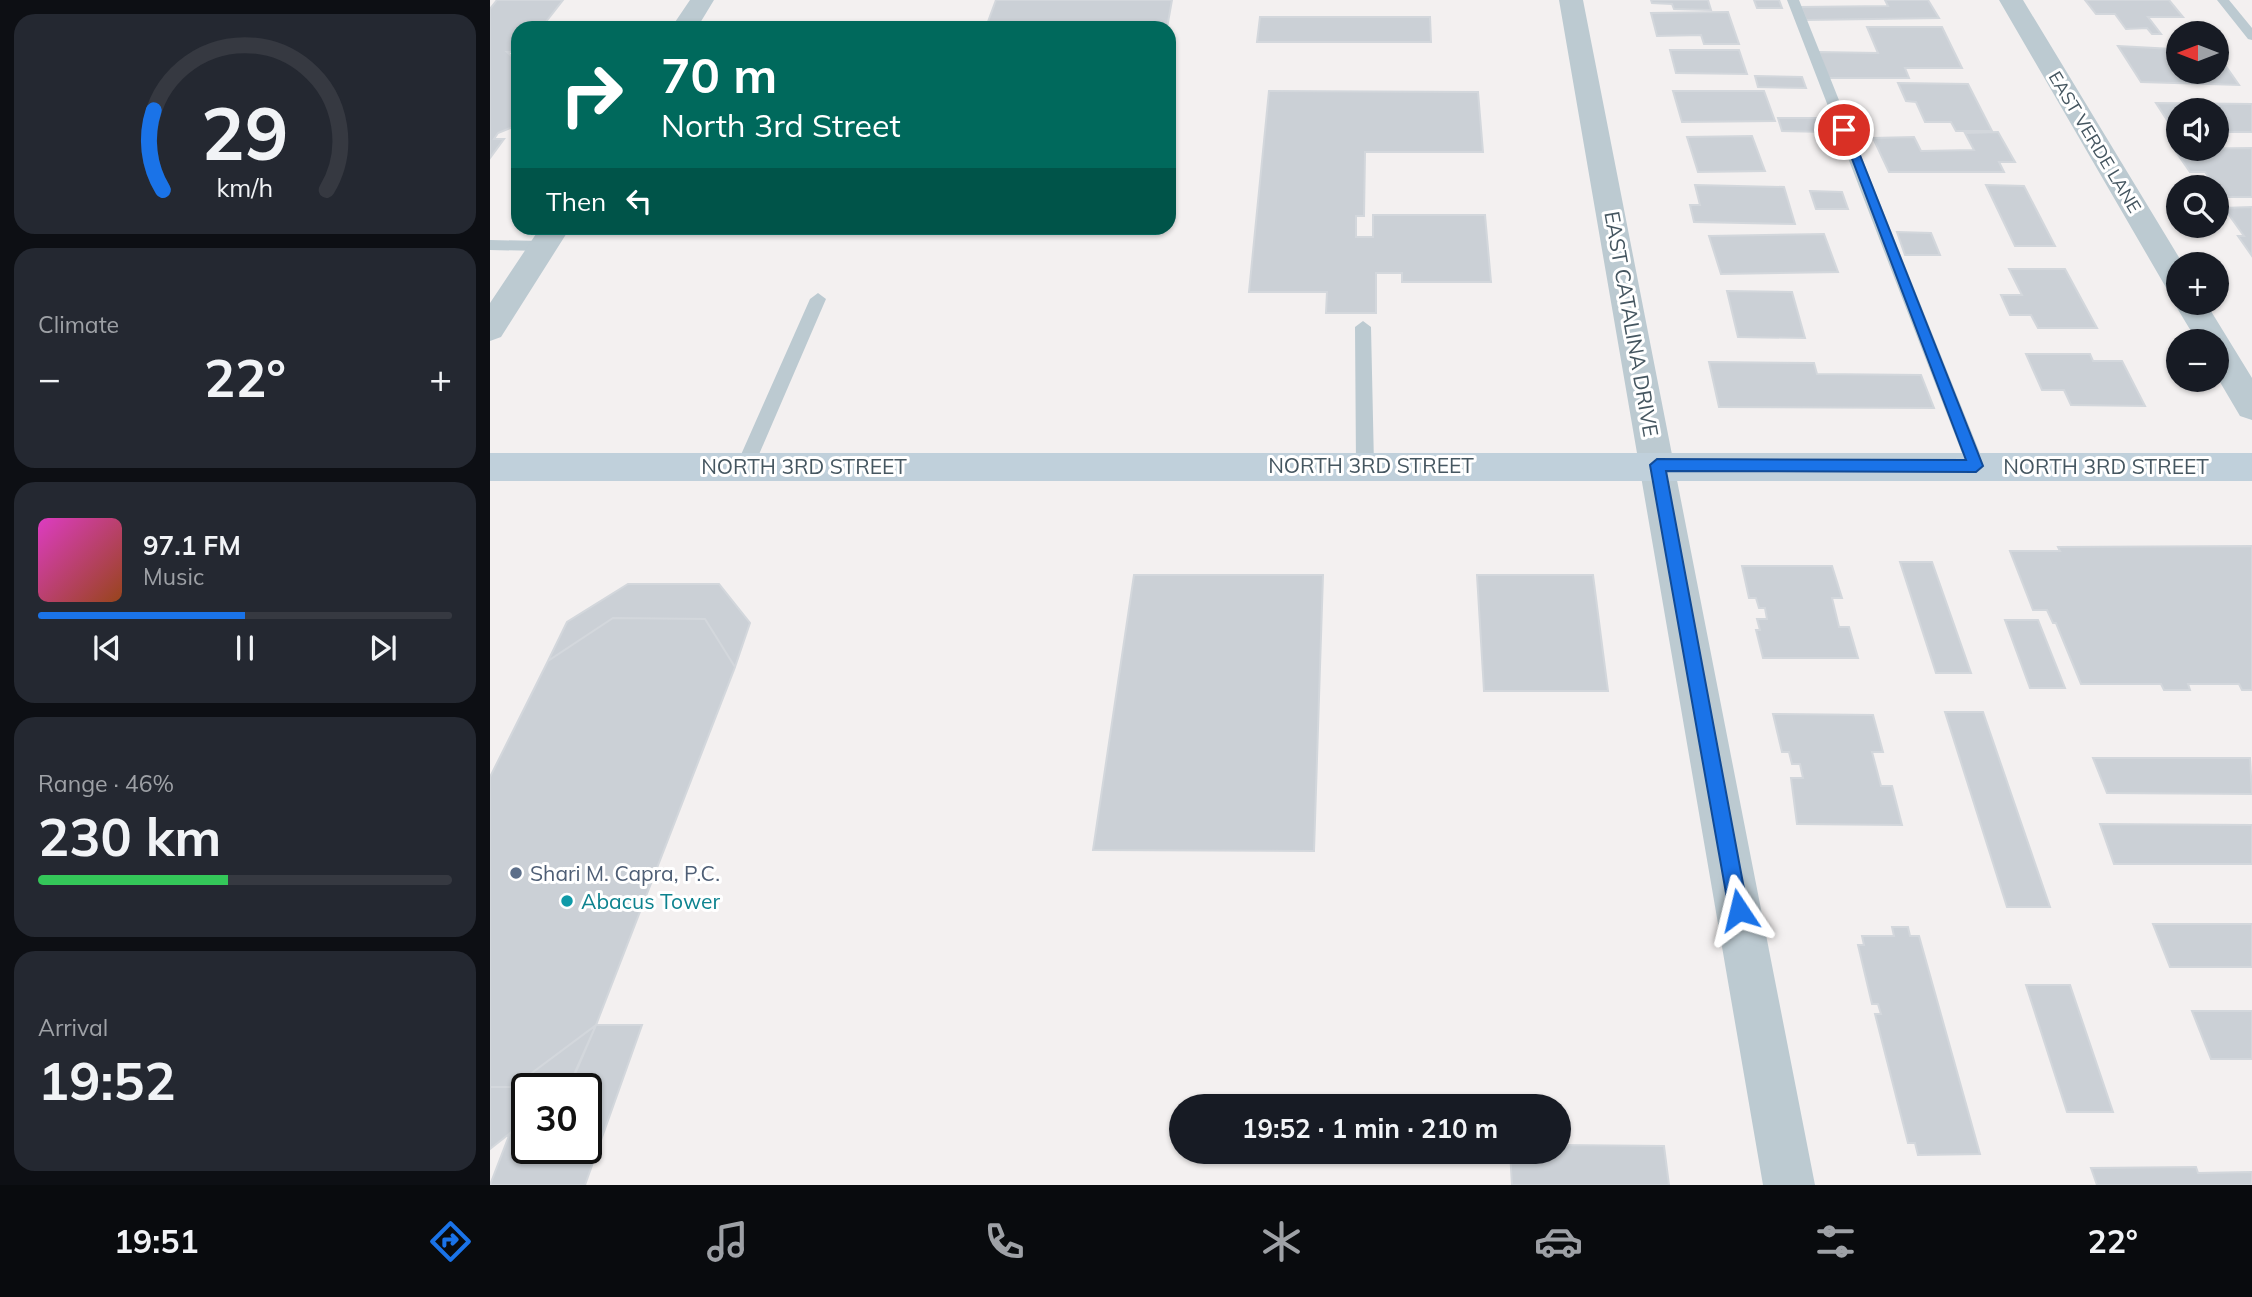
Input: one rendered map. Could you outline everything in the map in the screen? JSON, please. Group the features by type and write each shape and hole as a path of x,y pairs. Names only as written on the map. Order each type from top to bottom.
{"street":[{"path":"688,21 702,0"},
{"name":"EAST CATALINA DRIVE","path":"1571,0 1789,1185"},
{"name":"EAST VERDE LANE","path":"2011,0 2166,262"},
{"path":"490,329 549,237"},
{"path":"2229,368 2252,407"},
{"name":"NORTH 3RD STREET","path":"490,467 2252,467"}],"lane":[{"path":"1793,0 1976,466"},
{"path":"2223,0 2252,36"},
{"path":"490,245 549,237"},
{"path":"745,466 818,299"},
{"path":"1363,327 1365,465"}],"building":[{"path":"497,0 563,0 546,21 511,21 511,52 507,52 511,56 511,128 498,133 494,139 504,139 490,158 490,9"},
{"path":"996,0 1172,0 1168,21 988,21"},
{"path":"1651,0 1708,0 1711,10 1674,9 1672,4 1652,3"},
{"path":"1754,0 1779,0 1782,8 1757,8"},
{"path":"1885,0 1928,0 1939,18 1806,20 1801,7 1888,6"},
{"path":"2085,0 2169,0 2183,17 2148,17 2161,34 2152,34 2147,28 2126,29 2115,14 2096,14"},
{"path":"1728,12 1739,44 1704,44 1701,35 1657,36 1651,13"},
{"path":"1260,17 1430,17 1431,42 1257,42"},
{"path":"1867,27 1942,27 1962,68 1905,68 1909,78 1828,78 1819,52 1878,53"},
{"path":"2118,46 2166,49 2166,83 2141,82"},
{"path":"1670,50 1739,50 1747,74 1676,73"},
{"path":"2230,72 2239,85 2206,84 2230,84"},
{"path":"1755,76 1802,77 1806,88 1758,87"},
{"path":"1898,83 1968,84 1992,131 1956,131 1951,122 1925,122 1916,102 1906,101"},
{"path":"1269,91 1478,92 1483,152 1365,152 1364,216 1356,216 1356,237 1373,237 1373,215 1485,215 1491,282 1402,282 1402,273 1376,273 1376,313 1326,313 1327,292 1249,292"},
{"path":"1673,91 1764,91 1775,121 1682,122"},
{"path":"2156,103 2166,103 2166,119"},
{"path":"2229,104 2252,104 2252,132 2229,132"},
{"path":"1778,118 1821,118 1825,132 1782,131"},
{"path":"1998,132 2015,162 1999,162 2004,172 1889,172 1873,138 1914,137 1921,151 1974,150 1965,133"},
{"path":"1752,136 1765,171 1698,172 1687,137"},
{"path":"2229,148 2252,148 2252,197 2229,197 2229,175 2190,172 2182,161 2229,161"},
{"path":"1695,185 1784,187 1795,224 1694,222 1690,205 1700,205"},
{"path":"1986,185 2024,186 2055,246 2015,246"},
{"path":"1810,191 1842,192 1848,209 1816,209"},
{"path":"2252,207 2252,256 2238,236 2244,236 2229,215 2229,208"},
{"path":"1897,232 1931,233 1940,255 1905,255"},
{"path":"1824,234 1838,272 1721,274 1709,236"},
{"path":"2009,269 2065,269 2097,328 2038,328 2031,315 2010,315 2001,295 2022,295"},
{"path":"1727,291 1792,292 1805,338 1738,337"},
{"path":"2026,354 2090,354 2093,361 2122,361 2145,406 2071,405 2064,390 2042,390"},
{"path":"1709,362 1814,363 1817,374 1921,375 1934,408 1719,407"},
{"path":"2252,546 2252,690 2242,690 2239,684 2188,684 2190,690 2164,690 2161,684 2081,684 2056,623 2053,623 2047,610 2033,610 2010,551 2060,551 2058,547"},
{"path":"1900,562 1932,562 1971,673 1936,673"},
{"path":"1742,566 1832,566 1842,598 1832,598 1839,627 1849,627 1858,658 1763,658 1756,630 1760,630 1757,619 1767,619 1765,608 1759,608 1756,598 1749,598"},
{"path":"1134,575 1323,575 1314,851 1093,850"},
{"path":"1477,575 1593,575 1608,691 1484,691"},
{"path":"628,584 719,584 750,623 735,667 705,619 613,618 548,661 567,622"},
{"name":"Abacus Tower","path":"613,618 705,619 735,667 596,1025 532,1073 511,1073 511,1087 490,1087 490,777 548,661"},
{"path":"2005,620 2038,620 2065,688 2030,688"},
{"path":"1945,712 1983,712 2050,907 2007,907"},
{"path":"1773,714 1873,715 1883,752 1872,752 1881,786 1892,786 1902,825 1797,824 1791,778 1803,778 1800,764 1792,764 1789,752 1782,752"},
{"path":"2093,758 2250,758 2252,794 2107,793"},
{"path":"2100,824 2252,825 2252,864 2114,864"},
{"path":"2153,924 2252,924 2252,967 2170,967"},
{"path":"1892,927 1908,927 1910,936 1919,936 1980,1154 1918,1155 1915,1143 1908,1143 1875,1014 1881,1014 1878,1004 1872,1004 1858,945 1864,945 1862,936 1894,936"},
{"path":"2026,985 2070,985 2113,1112 2067,1112"},
{"path":"2192,1011 2252,1011 2252,1059 2211,1059"},
{"path":"596,1025 575,1073 532,1073"},
{"path":"596,1025 642,1025 602,1137 602,1073 575,1073"},
{"path":"490,1087 511,1087 511,1133 490,1149"},
{"path":"510,1133 511,1164 592,1164 585,1185 490,1185"},
{"path":"1571,1145 1664,1146 1669,1185 1512,1185 1511,1164 1571,1164"},
{"path":"2196,1167 2198,1173 2252,1172 2252,1185 2097,1185 2091,1168"}],"place":[{"name":"Shari M. Capra, P.C.","path":"516,873"},
{"name":"Abacus Tower","path":"567,901"}],"route":[{"path":"1739,910 1657,465 1976,466 1844,130"}]}
